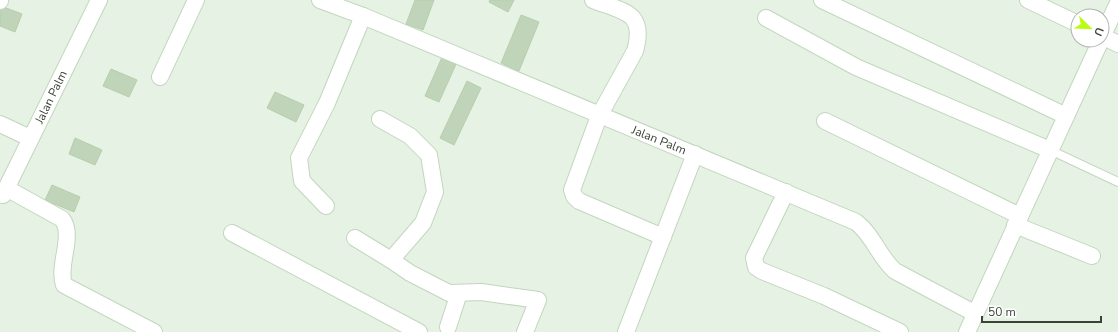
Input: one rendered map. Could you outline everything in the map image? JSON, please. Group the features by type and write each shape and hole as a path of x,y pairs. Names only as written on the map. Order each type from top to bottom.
{"street":[{"name":"Jalan Palm","path":"99,0 30,138 5,192 62,219 66,224 66,245 62,272 64,285 154,332"},
{"path":"160,77 196,0"},
{"name":"Jalan Palm","path":"320,0 363,16 599,116 695,154 856,222 864,228 888,264 895,271 974,313"},
{"path":"594,0 629,14 635,18 638,27 638,40 635,51 599,116 572,190 574,196 579,201 663,236"},
{"path":"822,0 1066,116"},
{"path":"1028,0 1070,20"},
{"path":"1110,20 1118,3"},
{"path":"326,206 302,181 299,158 327,103 363,16"},
{"path":"766,18 856,67 1050,150"},
{"path":"967,332 974,313 1097,48"},
{"path":"380,119 410,136 429,155 435,192 423,223 391,260"},
{"path":"825,121 1017,221 1092,256"},
{"path":"0,124 30,138"},
{"path":"626,332 695,154"},
{"path":"786,192 754,258 756,266 762,271 824,296 900,332"},
{"path":"232,233 419,332"},
{"path":"355,238 410,273 449,293 481,292 538,300 525,332"},
{"path":"448,327 458,293"}],"lane":[{"path":"1050,150 1118,182"}],"building":[{"path":"415,0 434,0 423,30 406,24"},
{"path":"490,0 514,0 508,12 489,2"},
{"path":"1,6 22,14 15,32 0,26"},
{"path":"521,15 539,22 519,71 501,63"},
{"path":"443,55 457,62 439,102 425,96"},
{"path":"111,69 137,80 129,97 103,86"},
{"path":"467,81 481,88 454,145 440,138"},
{"path":"275,92 304,105 296,122 267,108"},
{"path":"75,138 102,150 95,165 69,154"},
{"path":"52,185 80,197 74,212 45,200"}]}
